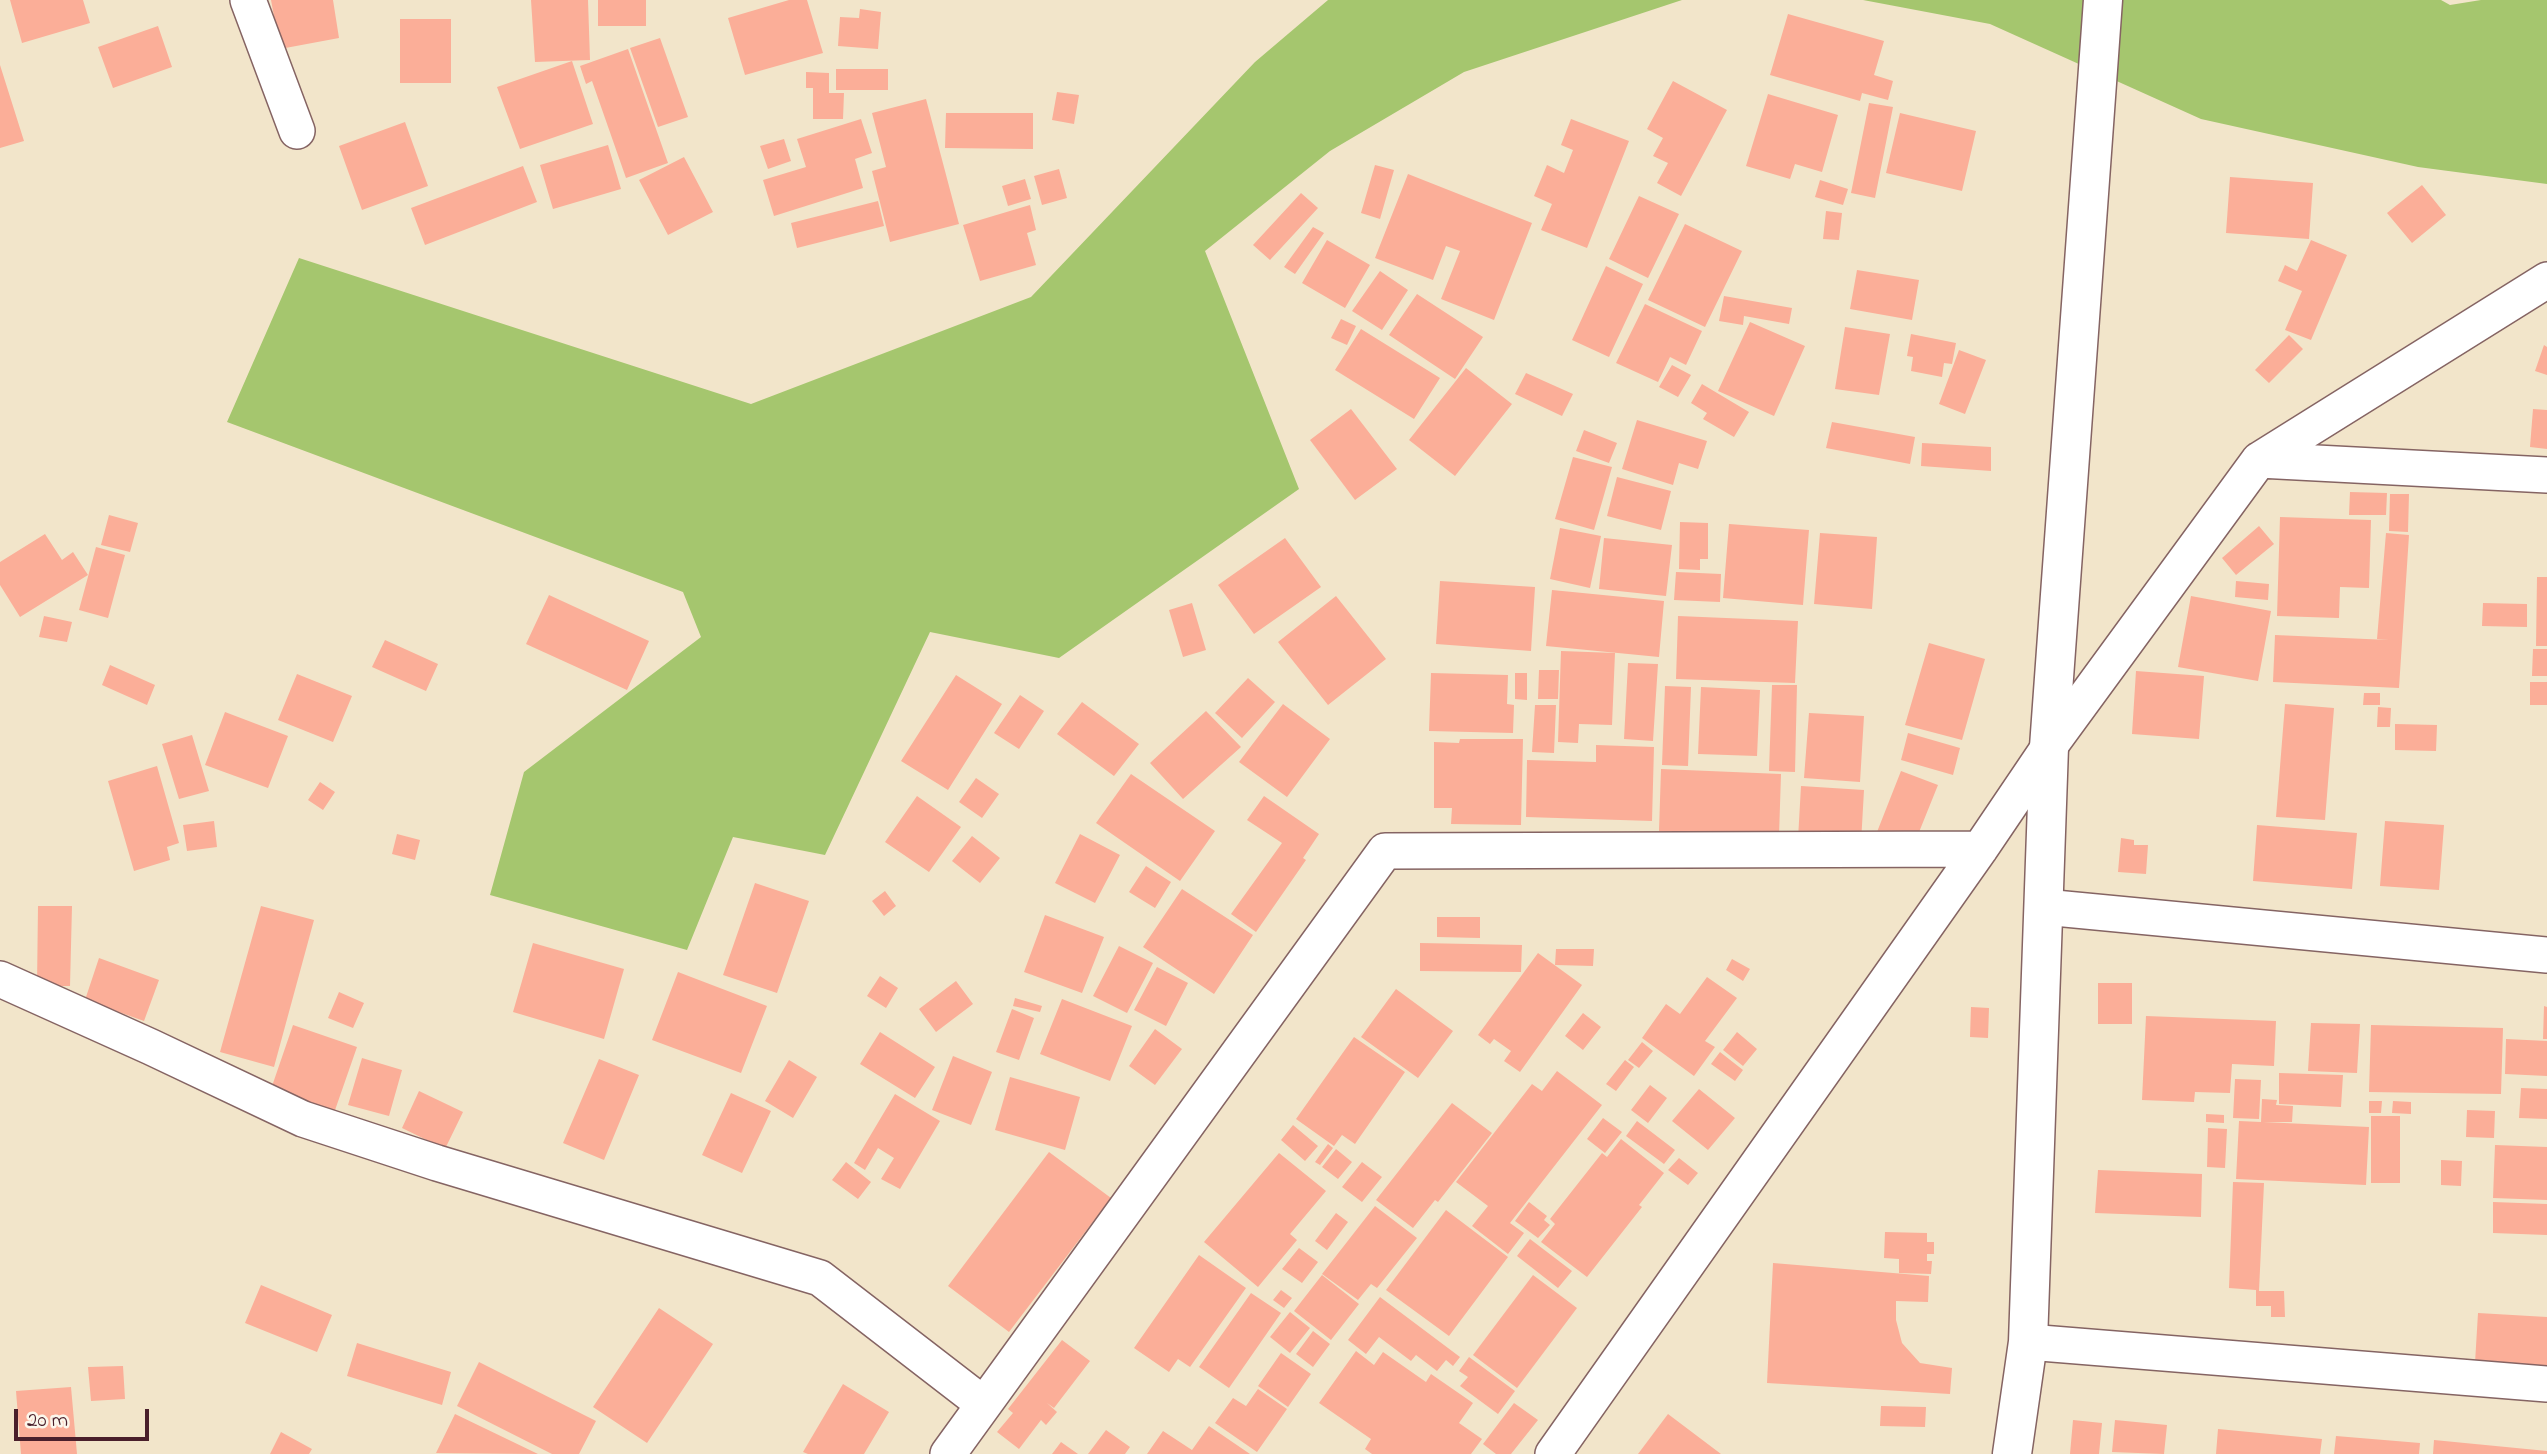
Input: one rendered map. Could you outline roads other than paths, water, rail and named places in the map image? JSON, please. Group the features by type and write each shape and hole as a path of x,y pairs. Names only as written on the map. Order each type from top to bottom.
{"street":[{"path":"248,0 297,131"},
{"path":"2012,1454 2028,1342 2049,747 2103,0"},
{"path":"1553,1454 2049,747 2259,460 2547,280"},
{"path":"2259,460 2547,475"},
{"path":"948,1454 982,1403 1385,851 1980,849"},
{"path":"2044,907 2547,955"},
{"path":"0,979 303,1119 436,1163 820,1278 982,1403"},
{"path":"2028,1342 2547,1384"}]}
